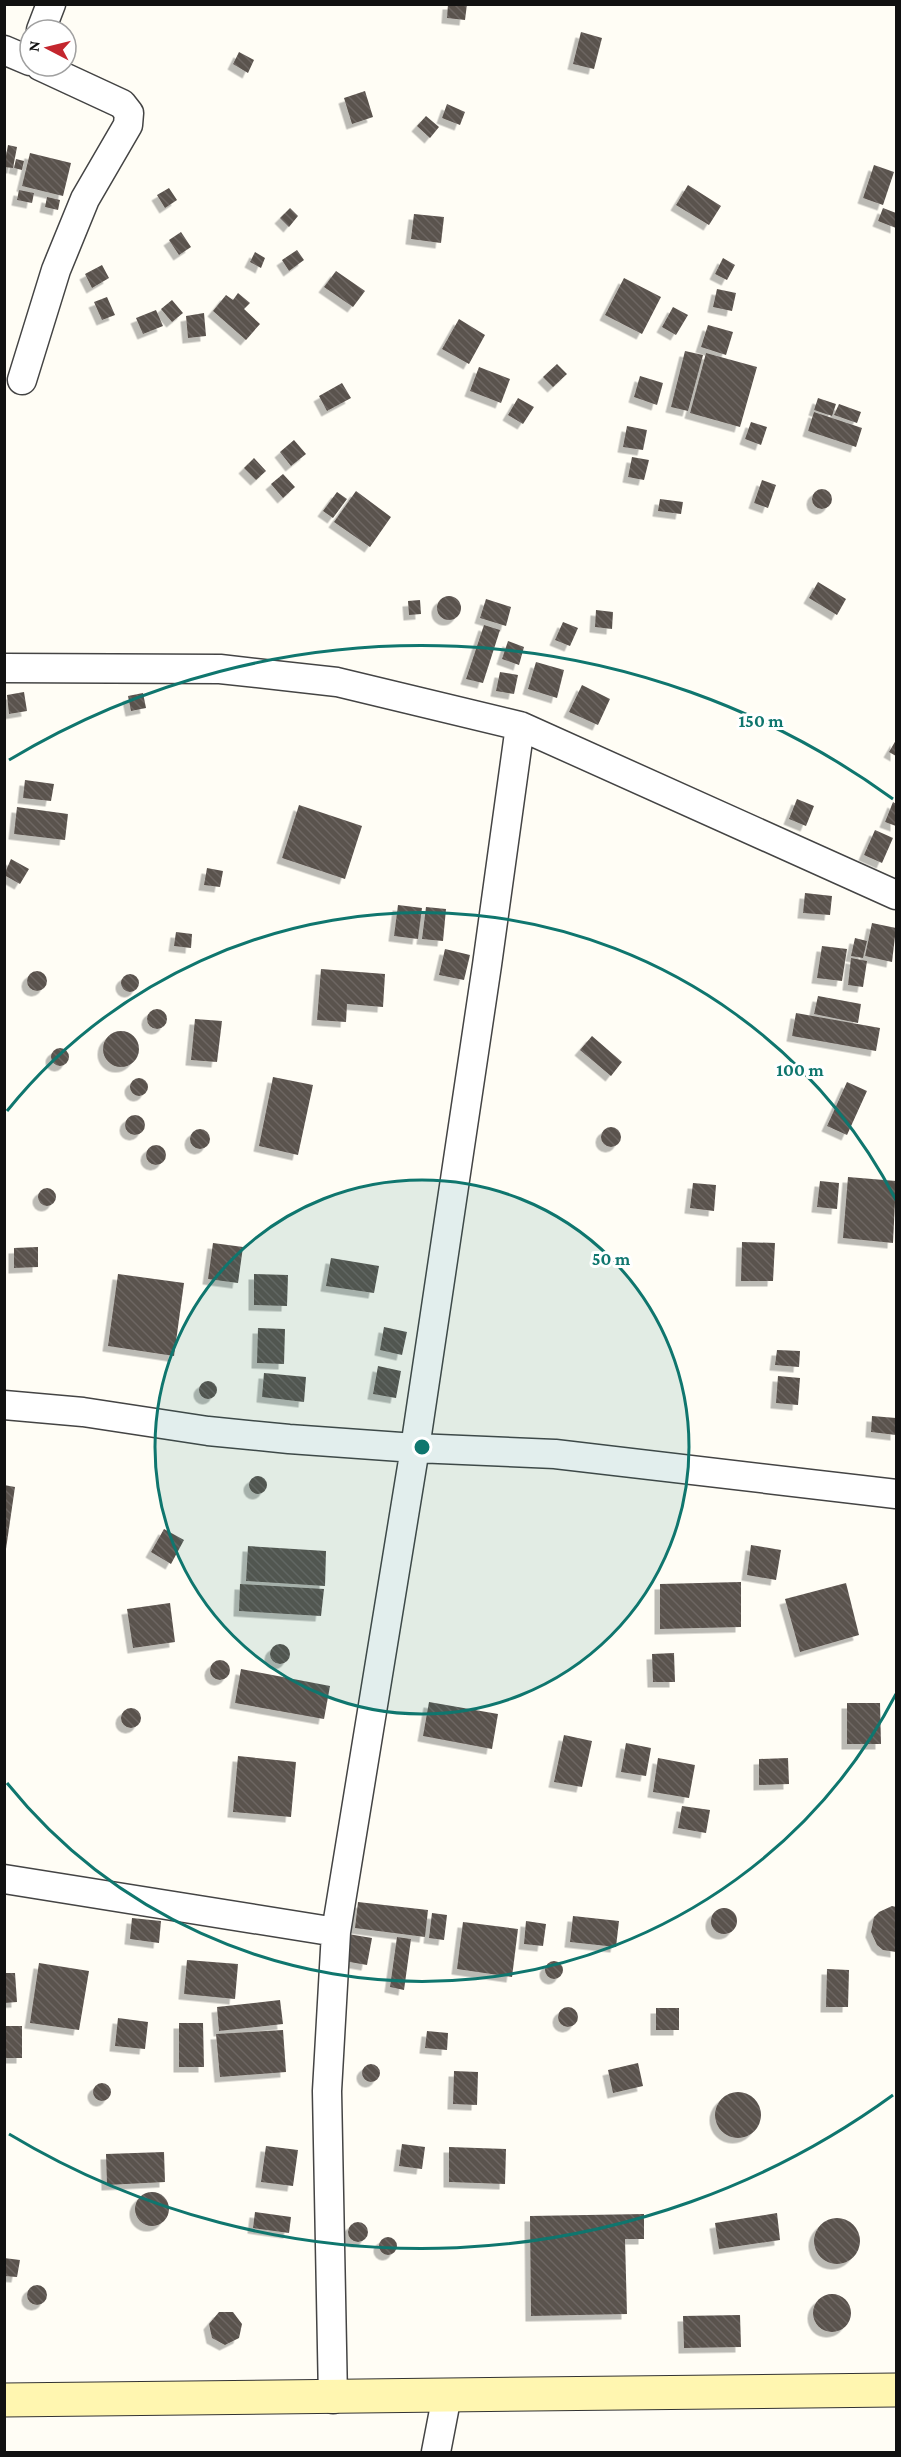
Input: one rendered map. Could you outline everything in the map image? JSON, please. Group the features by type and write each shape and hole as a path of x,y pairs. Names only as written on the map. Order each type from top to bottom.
{"main road":[{"path":"4,2400 333,2399 447,2395 897,2390"}],"street":[{"path":"22,380 56,270 85,199 128,125 129,112 122,104 67,78"},
{"path":"4,668 220,669 337,682 520,726 897,895"},
{"path":"333,2399 327,2091 336,1932 415,1448 520,726"},
{"path":"4,1405 82,1412 208,1431 415,1448 555,1454 897,1494"},
{"path":"4,1879 336,1932"},
{"path":"436,2452 447,2395"}],"building":[{"path":"448,4 467,4 465,20 447,18"},
{"path":"581,32 602,38 594,69 573,64"},
{"path":"239,52 254,60 248,73 233,64"},
{"path":"365,91 373,117 352,124 344,98"},
{"path":"447,104 465,112 460,125 442,118"},
{"path":"426,116 439,127 430,138 417,126"},
{"path":"8,145 17,147 13,168 4,167"},
{"path":"30,153 71,163 63,196 22,186"},
{"path":"16,159 24,161 22,170 14,168"},
{"path":"874,165 894,172 883,205 863,198"},
{"path":"688,185 721,206 709,225 676,205"},
{"path":"169,188 177,200 165,208 157,195"},
{"path":"19,190 34,193 32,203 17,200"},
{"path":"47,197 60,200 58,210 45,207"},
{"path":"290,208 298,216 289,227 280,218"},
{"path":"883,208 896,213 896,228 878,221"},
{"path":"414,214 444,217 441,243 411,239"},
{"path":"181,232 191,247 179,255 169,240"},
{"path":"297,250 304,260 289,271 282,260"},
{"path":"255,252 265,258 261,268 250,262"},
{"path":"723,258 735,265 727,280 715,274"},
{"path":"102,265 109,278 92,288 85,274"},
{"path":"336,271 365,291 353,307 324,287"},
{"path":"624,278 661,297 642,334 605,315"},
{"path":"717,289 736,293 732,311 713,307"},
{"path":"238,293 250,303 244,309 260,324 246,340 213,311 226,295 233,300"},
{"path":"107,297 115,315 102,320 94,302"},
{"path":"172,300 183,313 172,322 161,309"},
{"path":"673,307 688,315 676,335 662,327"},
{"path":"156,310 163,326 143,334 136,318"},
{"path":"204,313 206,336 188,338 186,316"},
{"path":"459,319 485,335 469,364 442,349"},
{"path":"708,325 733,332 726,355 701,347"},
{"path":"685,351 703,355 688,411 671,407"},
{"path":"706,353 757,367 740,427 690,413"},
{"path":"557,364 567,374 553,387 543,377"},
{"path":"479,367 510,379 501,403 470,391"},
{"path":"640,376 663,383 657,405 634,397"},
{"path":"342,383 351,398 327,411 319,396"},
{"path":"518,398 534,407 523,424 508,415"},
{"path":"818,398 836,404 832,416 814,410"},
{"path":"839,404 861,412 857,423 834,415"},
{"path":"814,412 862,428 856,447 808,431"},
{"path":"751,422 767,427 761,445 745,439"},
{"path":"627,426 647,430 643,450 623,447"},
{"path":"294,440 306,454 291,466 280,452"},
{"path":"632,457 649,460 644,480 628,477"},
{"path":"254,458 266,471 256,480 244,468"},
{"path":"283,474 295,487 283,498 271,484"},
{"path":"762,480 776,485 768,508 754,503"},
{"path":"822,489 829,492 832,499 829,506 822,509 815,506 812,499 815,492"},
{"path":"356,491 391,517 370,547 334,522"},
{"path":"337,492 347,499 333,518 323,511"},
{"path":"660,499 683,502 681,514 658,511"},
{"path":"818,582 846,599 837,615 809,598"},
{"path":"449,596 458,599 461,608 458,617 449,620 440,617 437,608 440,599"},
{"path":"486,599 511,607 506,626 480,618"},
{"path":"420,600 421,614 409,615 408,601"},
{"path":"596,610 613,612 612,629 595,627"},
{"path":"563,622 578,628 570,646 555,640"},
{"path":"484,625 500,630 483,683 466,679"},
{"path":"508,641 524,647 519,665 502,659"},
{"path":"536,662 564,670 557,698 528,689"},
{"path":"500,672 518,675 514,694 496,691"},
{"path":"582,685 610,699 598,725 569,712"},
{"path":"24,692 27,711 9,714 7,695"},
{"path":"143,693 146,708 131,711 128,696"},
{"path":"896,740 896,756 889,752"},
{"path":"25,780 54,784 51,801 23,798"},
{"path":"797,799 814,806 806,826 789,819"},
{"path":"893,802 896,804 896,826 885,822"},
{"path":"299,805 362,826 345,879 282,858"},
{"path":"17,807 68,814 65,840 14,834"},
{"path":"875,830 893,838 882,863 864,855"},
{"path":"11,859 29,869 20,884 4,875"},
{"path":"207,868 223,871 220,887 204,885"},
{"path":"805,893 832,896 830,915 803,913"},
{"path":"398,905 422,908 418,939 394,936"},
{"path":"426,907 446,909 443,941 422,939"},
{"path":"872,923 896,928 892,962 865,956"},
{"path":"176,932 192,934 191,948 174,946"},
{"path":"855,938 867,941 863,958 851,956"},
{"path":"822,946 847,949 842,981 817,978"},
{"path":"445,949 470,955 464,980 439,975"},
{"path":"851,958 867,961 863,987 848,985"},
{"path":"321,969 385,974 383,1007 347,1004 346,1022 317,1020"},
{"path":"37,971 44,974 47,981 44,988 37,991 30,988 27,981 30,974"},
{"path":"126,974 134,974 139,979 137,990 126,992 121,987 121,979"},
{"path":"818,996 861,1004 858,1023 814,1014"},
{"path":"157,1009 164,1012 167,1019 164,1026 157,1029 150,1026 147,1019 150,1012"},
{"path":"796,1013 880,1028 876,1051 792,1036"},
{"path":"195,1019 222,1021 217,1062 191,1060"},
{"path":"121,1031 134,1036 139,1049 134,1062 121,1067 108,1062 103,1049 108,1036"},
{"path":"592,1036 622,1062 611,1076 580,1050"},
{"path":"56,1048 64,1048 69,1053 67,1064 56,1066 51,1061 51,1053"},
{"path":"273,1077 313,1085 298,1155 259,1146"},
{"path":"135,1078 143,1078 148,1083 146,1094 135,1096 130,1091 130,1083"},
{"path":"847,1082 867,1091 847,1135 827,1126"},
{"path":"135,1115 142,1118 145,1125 142,1132 135,1135 128,1132 125,1125 128,1118"},
{"path":"611,1127 618,1130 621,1137 618,1144 611,1147 604,1144 601,1137 604,1130"},
{"path":"200,1129 207,1132 210,1139 207,1146 200,1149 193,1146 190,1139 193,1132"},
{"path":"156,1145 163,1148 166,1155 163,1162 156,1165 149,1162 146,1155 149,1148"},
{"path":"848,1177 896,1181 893,1243 843,1238"},
{"path":"820,1181 839,1183 837,1209 817,1207"},
{"path":"693,1183 716,1185 714,1211 690,1208"},
{"path":"43,1188 51,1188 56,1193 54,1204 43,1206 38,1201 38,1193"},
{"path":"742,1242 775,1243 773,1281 741,1281"},
{"path":"213,1243 243,1247 238,1283 208,1279"},
{"path":"38,1247 38,1267 14,1268 14,1248"},
{"path":"331,1258 379,1266 374,1293 326,1286"},
{"path":"118,1274 184,1283 174,1356 108,1346"},
{"path":"254,1274 288,1275 287,1306 254,1305"},
{"path":"384,1327 407,1332 402,1355 380,1350"},
{"path":"258,1328 285,1329 284,1364 257,1363"},
{"path":"777,1350 800,1351 799,1367 775,1365"},
{"path":"378,1366 401,1371 396,1398 373,1394"},
{"path":"264,1373 306,1377 304,1402 262,1397"},
{"path":"778,1376 800,1378 798,1405 776,1403"},
{"path":"204,1381 212,1381 217,1386 215,1397 204,1399 199,1394 199,1386"},
{"path":"872,1416 896,1418 896,1435 871,1432"},
{"path":"254,1476 262,1476 267,1481 265,1492 254,1494 249,1489 249,1481"},
{"path":"4,1485 15,1487 6,1549 4,1549"},
{"path":"164,1529 184,1540 171,1564 151,1552"},
{"path":"751,1545 781,1550 776,1580 747,1575"},
{"path":"248,1546 326,1551 325,1586 246,1581"},
{"path":"741,1582 741,1627 660,1629 660,1584"},
{"path":"846,1583 859,1635 800,1652 785,1599"},
{"path":"240,1584 324,1589 321,1616 239,1611"},
{"path":"170,1603 175,1642 133,1648 127,1609"},
{"path":"280,1644 287,1647 290,1654 287,1661 280,1664 273,1661 270,1654 273,1647"},
{"path":"674,1653 675,1682 653,1682 652,1654"},
{"path":"220,1660 227,1663 230,1670 227,1677 220,1680 213,1677 210,1670 213,1663"},
{"path":"241,1669 330,1686 324,1719 235,1703"},
{"path":"429,1702 498,1714 492,1749 423,1736"},
{"path":"847,1703 880,1703 881,1744 847,1744"},
{"path":"131,1708 138,1711 141,1718 138,1725 131,1728 124,1725 121,1718 124,1711"},
{"path":"564,1735 592,1741 582,1787 554,1782"},
{"path":"626,1743 651,1748 646,1776 621,1772"},
{"path":"238,1756 296,1762 291,1817 233,1812"},
{"path":"658,1758 695,1765 689,1798 653,1792"},
{"path":"788,1758 789,1784 759,1785 759,1759"},
{"path":"682,1806 710,1810 706,1833 678,1828"},
{"path":"358,1902 428,1910 425,1937 355,1928"},
{"path":"892,1906 896,1907 896,1952 883,1950 877,1945 871,1932 874,1917"},
{"path":"724,1908 733,1912 737,1921 733,1930 724,1934 715,1930 711,1921 715,1912"},
{"path":"432,1913 447,1915 444,1940 429,1938"},
{"path":"573,1916 619,1921 616,1947 570,1942"},
{"path":"132,1918 161,1921 159,1943 130,1939"},
{"path":"526,1921 546,1924 543,1946 524,1944"},
{"path":"463,1922 518,1929 512,1977 457,1969"},
{"path":"348,1934 372,1938 367,1965 344,1961"},
{"path":"397,1937 411,1939 404,1990 390,1987"},
{"path":"187,1960 238,1964 235,1999 184,1994"},
{"path":"550,1961 558,1961 563,1966 561,1977 550,1979 545,1974 545,1966"},
{"path":"39,1963 89,1971 79,2030 30,2023"},
{"path":"827,1969 849,1970 848,2007 826,2007"},
{"path":"4,1973 15,1973 17,2002 4,2003"},
{"path":"280,2000 283,2024 219,2031 217,2007"},
{"path":"568,2007 575,2010 578,2017 575,2024 568,2027 561,2024 558,2017 561,2010"},
{"path":"656,2008 679,2008 679,2030 656,2030"},
{"path":"118,2018 148,2022 145,2049 115,2046"},
{"path":"179,2023 203,2023 204,2067 179,2067"},
{"path":"4,2026 22,2026 22,2058 4,2058"},
{"path":"283,2030 286,2072 220,2077 216,2034"},
{"path":"427,2031 448,2033 447,2050 425,2048"},
{"path":"638,2063 643,2086 613,2093 608,2070"},
{"path":"367,2064 375,2064 380,2069 378,2080 367,2082 362,2077 362,2069"},
{"path":"454,2071 478,2072 477,2105 453,2104"},
{"path":"98,2083 106,2083 111,2088 109,2099 98,2101 93,2096 93,2088"},
{"path":"738,2092 754,2099 761,2115 754,2131 738,2138 722,2131 715,2115 722,2099"},
{"path":"402,2144 425,2147 422,2169 399,2166"},
{"path":"266,2146 298,2150 293,2186 261,2182"},
{"path":"449,2147 506,2149 505,2184 449,2182"},
{"path":"164,2152 165,2182 107,2185 106,2154"},
{"path":"152,2192 164,2197 169,2209 164,2221 152,2226 140,2221 135,2209 140,2197"},
{"path":"255,2212 291,2217 289,2233 253,2228"},
{"path":"777,2213 780,2240 719,2249 715,2223"},
{"path":"644,2214 644,2239 625,2239 627,2314 531,2316 530,2216"},
{"path":"837,2218 853,2225 860,2241 853,2257 837,2264 821,2257 814,2241 821,2225"},
{"path":"358,2222 365,2225 368,2232 365,2239 358,2242 351,2239 348,2232 351,2225"},
{"path":"384,2237 392,2237 397,2242 395,2253 384,2255 379,2250 379,2242"},
{"path":"4,2258 20,2260 17,2277 4,2276"},
{"path":"37,2285 44,2288 47,2295 44,2302 37,2305 30,2302 27,2295 30,2288"},
{"path":"832,2294 846,2299 851,2313 846,2327 832,2332 818,2327 813,2313 818,2299"},
{"path":"219,2312 233,2312 242,2324 239,2338 225,2345 212,2338 209,2324"},
{"path":"740,2315 741,2347 684,2348 683,2316"}]}
